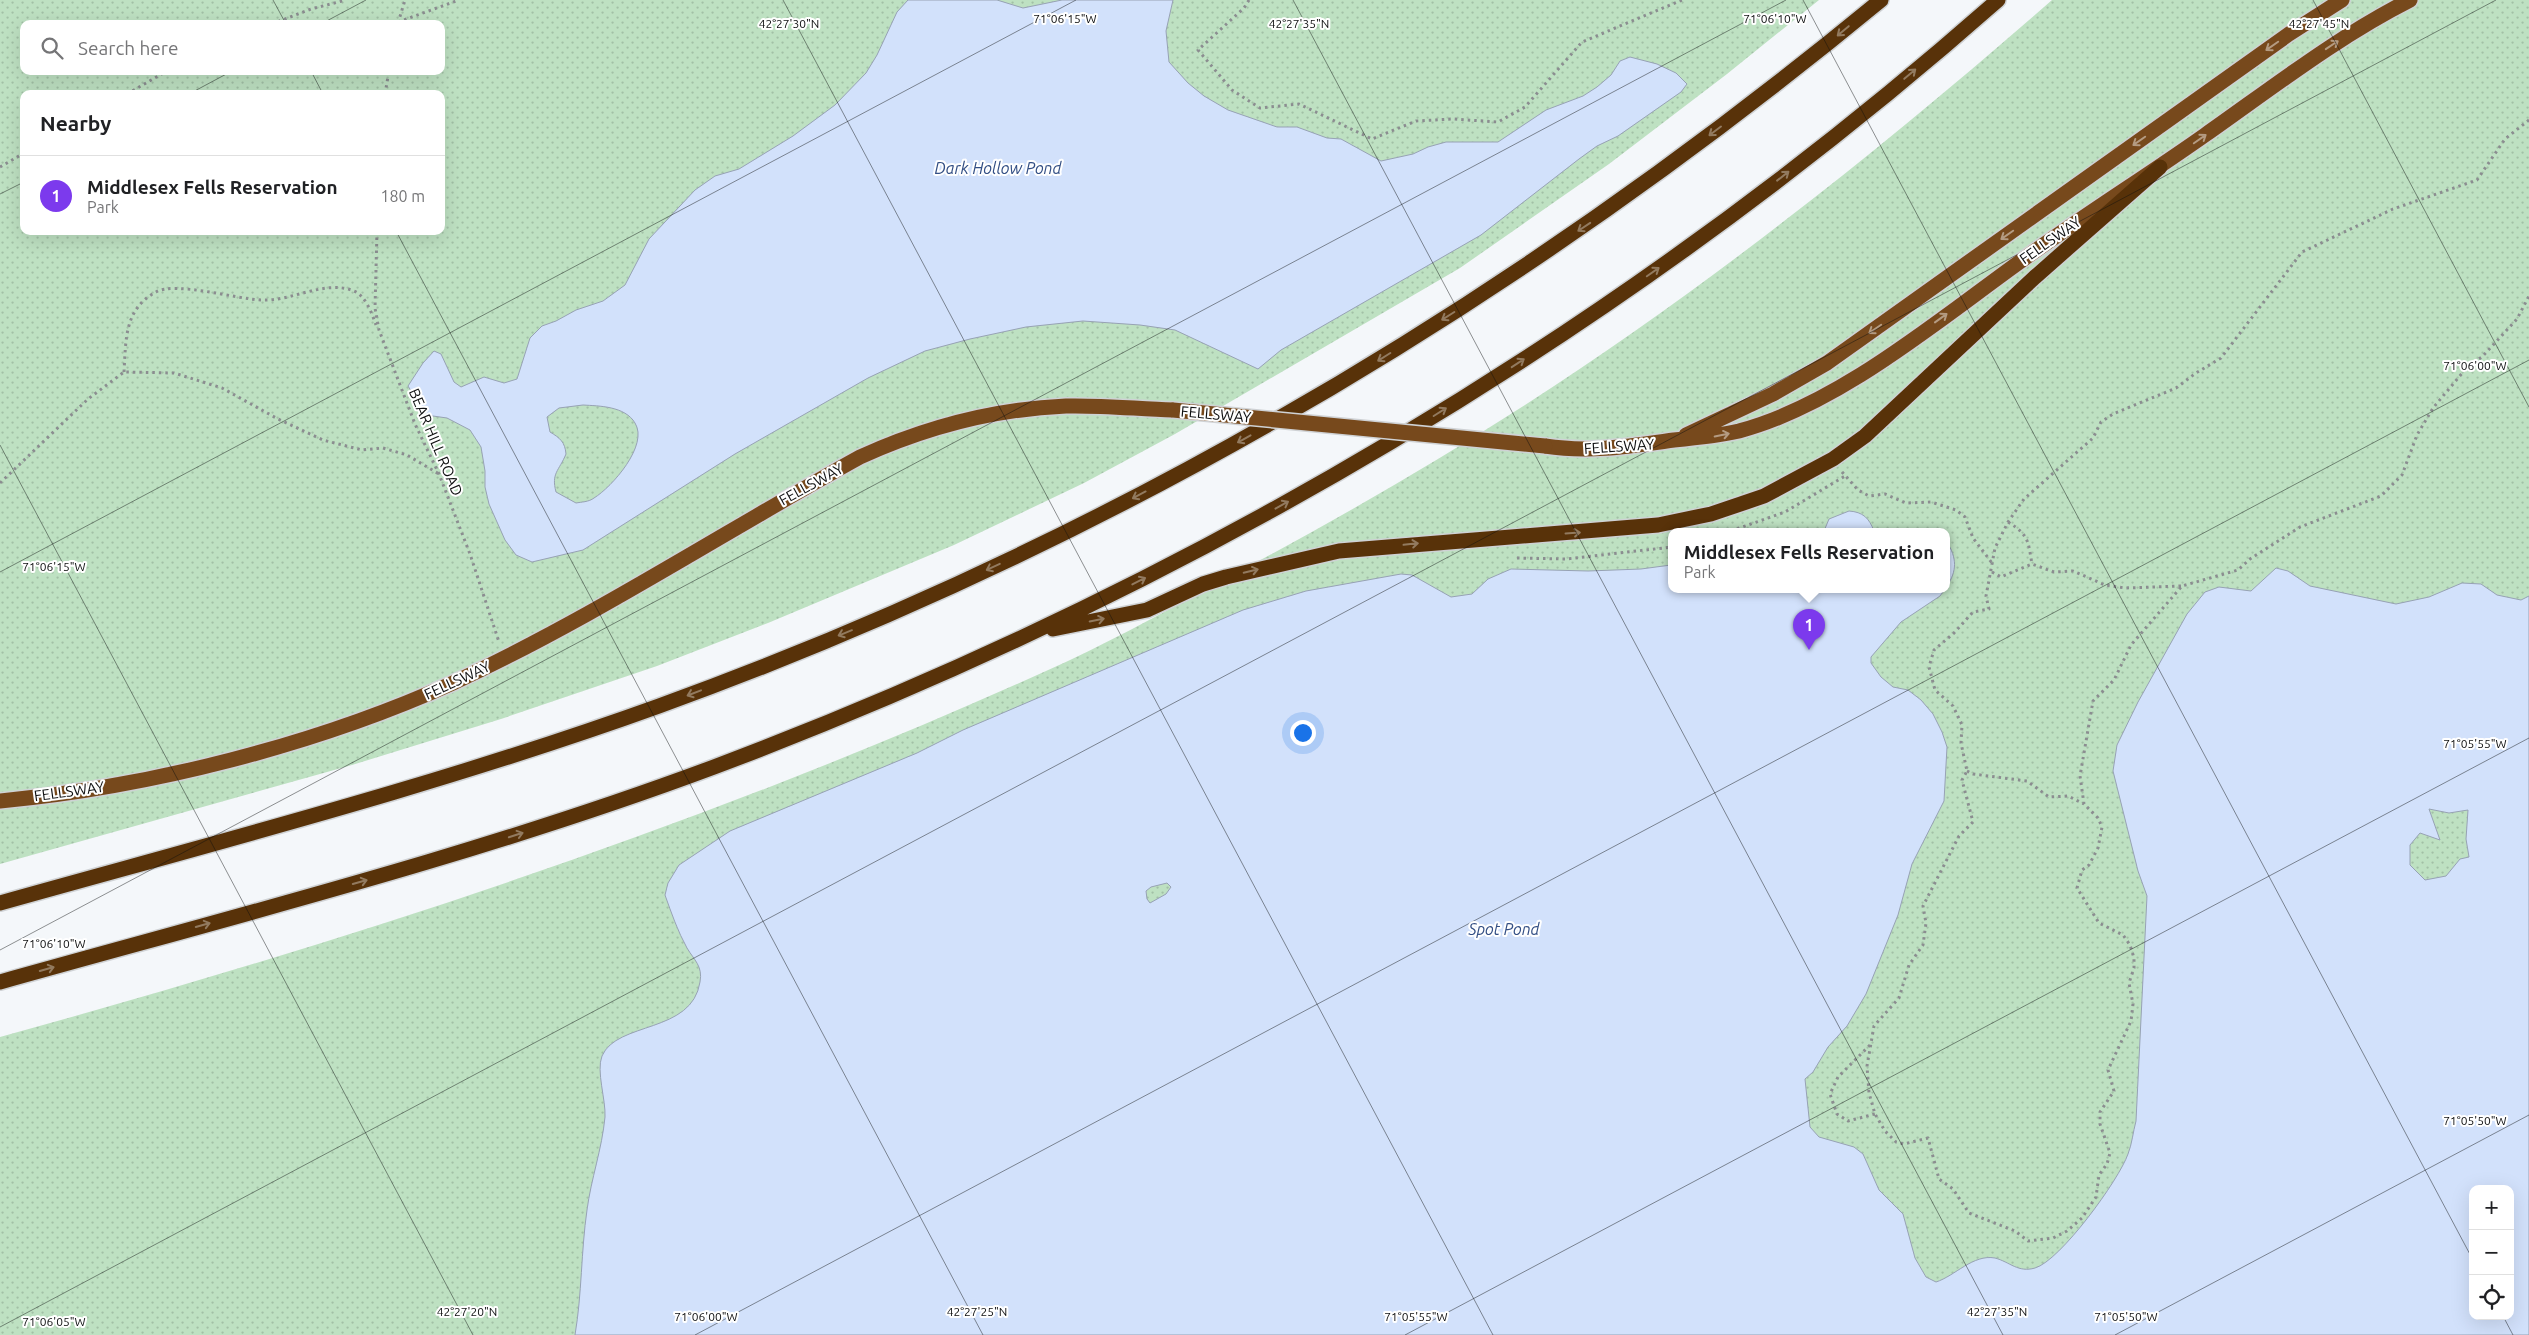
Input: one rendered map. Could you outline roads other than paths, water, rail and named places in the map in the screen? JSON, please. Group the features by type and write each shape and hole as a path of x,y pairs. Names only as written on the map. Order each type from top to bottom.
{"highway":[{"path":"0,903 402,790 596,728 730,679 863,626 1048,541 1245,439 1365,368 1485,293 1667,168 1780,82 1881,0"},
{"path":"0,982 414,866 577,816 712,768 843,716 1032,633 1158,571 1291,500 1417,426 1537,351 1654,271 1770,186 1876,103 1998,0"},
{"path":"1032,633 1147,610 1203,584 1339,551 1445,541 1615,530 1692,519 1764,496 1833,459 1865,436 2035,277 2160,167"}],"main road":[{"name":"FELLSWAY","path":"1674,440 1773,394 1826,363 2266,50 2342,0"},
{"name":"FELLSWAY","path":"0,801 162,777 276,747 350,724 384,711 505,657 860,457 918,433 957,422 1023,409 1068,406 1173,410 1571,449 1608,449 1717,436 1740,430 1784,415 1841,387 1875,365 2077,221 2160,167 2331,46 2410,0"}],"water":[{"name":"Dark Hollow Pond","path":"908,0 997,0 1023,8 1062,0 1173,0 1166,31 1169,62 1188,83 1204,96 1228,110 1277,127 1297,127 1327,138 1341,139 1381,161 1413,154 1446,142 1498,142 1546,110 1583,96 1597,87 1611,75 1620,61 1630,57 1657,64 1676,73 1687,84 1681,92 1618,136 1597,146 1579,159 1481,235 1281,350 1258,369 1175,330 1140,325 1083,321 1026,327 970,339 925,351 868,378 735,454 583,550 532,562 516,555 505,540 489,504 485,487 485,471 481,447 470,430 447,418 426,415 408,386 423,363 434,351 441,354 454,382 461,387 484,377 504,383 517,379 530,338 542,326 576,310 603,301 625,285 649,239 695,190 715,176 739,169 793,136 835,105 866,73 877,55 897,12","holes":["583,405 611,408 625,413 631,417 638,432 633,453 619,475 602,493 587,501 576,503 556,492 554,480 556,472 566,454 561,441 550,432 547,417 559,408"]},
{"path":"1849,511 1865,516 1872,528 1825,528 1829,519"},
{"path":"1950,548 1954,559 1953,575 1950,580"},
{"name":"Spot Pond","path":"1668,565 1668,593 1942,593 1901,622 1871,657 1871,663 1881,677 1893,687 1908,690 1921,700 1933,714 1947,747 1944,801 1912,864 1898,915 1866,994 1847,1026 1828,1047 1813,1072 1805,1079 1810,1127 1819,1137 1854,1147 1863,1154 1879,1190 1903,1214 1915,1258 1926,1277 1936,1282 1979,1259 1995,1258 2024,1269 2035,1268 2046,1262 2059,1251 2088,1218 2113,1182 2128,1154 2136,1121 2147,896 2138,871 2113,771 2117,745 2138,702 2187,614 2205,592 2219,587 2251,591 2276,568 2288,571 2310,586 2396,604 2429,597 2462,583 2481,584 2497,595 2521,600 2529,596 2529,1335 575,1335 587,1210 605,1117 600,1069 602,1056 610,1045 623,1037 669,1019 683,1011 694,999 700,982 699,967 687,948 665,895 668,883 679,865 730,831 917,753 963,730 1243,610 1306,591 1401,574 1412,575 1451,597 1472,594 1488,579 1511,569 1588,571 1641,569","holes":["2429,809 2449,813 2468,810 2466,839 2469,857 2460,859 2446,876 2425,880 2410,865 2410,845 2420,833 2440,840","1167,883 1171,887 1166,894 1150,903 1147,899 1146,891 1151,887"]}],"place":[{"name":"Middlesex Fells Reservation","path":"1809,650"}]}
